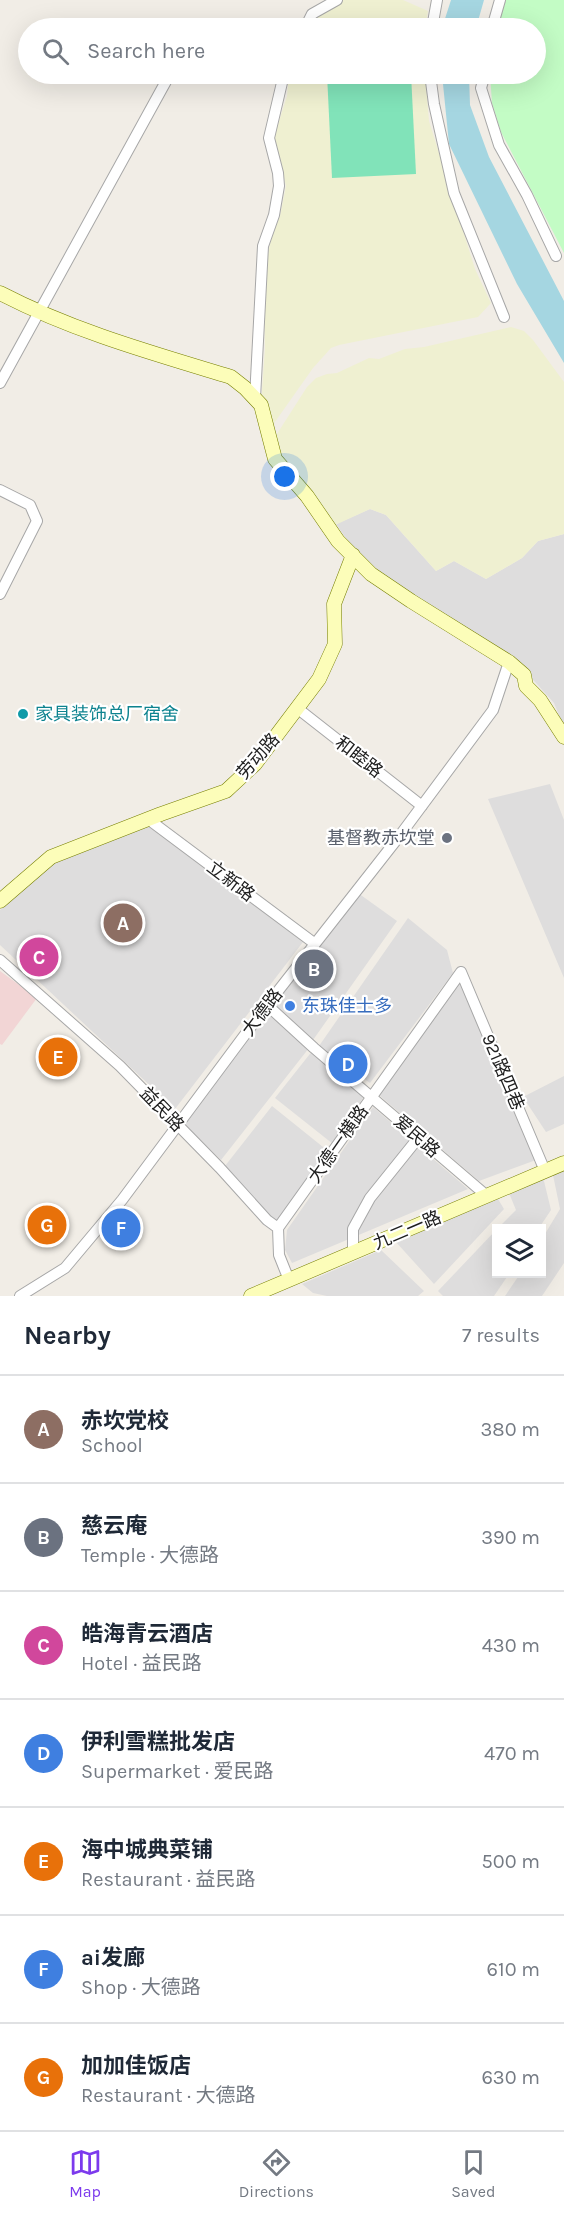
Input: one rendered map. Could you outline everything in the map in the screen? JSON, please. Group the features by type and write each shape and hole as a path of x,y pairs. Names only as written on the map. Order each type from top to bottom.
{"street":[{"path":"310,18 312,14 337,0"},
{"path":"434,18 437,0"},
{"path":"495,18 500,0"},
{"path":"0,383 165,84"},
{"path":"255,398 263,246 274,215 279,186 269,138 282,84"},
{"path":"431,84 454,193 504,317"},
{"path":"482,84 481,88 499,145 527,195 556,256"},
{"path":"0,293 40,313 98,336 231,377 261,405 275,459 307,496 338,541 371,574 508,662 524,675 526,686 540,700 564,737"},
{"path":"0,490 30,505 37,521 0,594"},
{"name":"劳动路","path":"0,901 51,857 226,791 255,764 319,679 335,644 334,604 353,555"},
{"name":"大德路","path":"20,1296 65,1268 122,1200 267,1005 422,806 493,710 508,662"},
{"name":"和睦路","path":"297,708 422,806"},
{"name":"立新路","path":"148,819 314,943"},
{"name":"益民路","path":"0,960 120,1066 267,1220 278,1228"},
{"name":"大德一横路","path":"278,1228 461,972"},
{"name":"921路四巷","path":"461,972 545,1171"},
{"name":"爱民路","path":"267,1005 487,1196"},
{"path":"353,1253 353,1229 370,1198 418,1137"},
{"name":"九二一路","path":"251,1296 564,1163"},
{"path":"278,1228 279,1255 290,1280"}],"shaded area":[{"path":"370,509 386,515 436,571 454,561 486,579 522,558 538,541 564,534 564,727 554,703 527,673 416,600 379,571 350,544 336,524"},
{"path":"550,784 564,820 564,978 488,799"},
{"path":"148,826 303,942 175,1109 0,945 0,910 56,862"},
{"path":"358,893 397,921 313,1040 273,1003"},
{"path":"408,918 447,950 453,973 370,1083 319,1046"},
{"path":"0,971 37,998 2,1045 0,1044"},
{"path":"460,978 536,1160 479,1181 379,1095"},
{"path":"268,1009 309,1048 221,1160 183,1123"},
{"path":"313,1050 365,1095 333,1144 275,1098"},
{"path":"564,1076 564,1124 546,1132 523,1097"},
{"path":"272,1106 328,1151 276,1222 225,1166"},
{"path":"373,1107 468,1189 292,1263 285,1250 287,1230"},
{"path":"564,1170 564,1263 542,1296 505,1296 517,1278 546,1278 546,1232 560,1209 553,1175"},
{"path":"543,1177 551,1210 542,1224 502,1224 516,1210 509,1193"},
{"path":"498,1199 504,1209 434,1284 395,1241"},
{"path":"492,1234 492,1278 506,1278 494,1296 443,1296 438,1291"},
{"path":"381,1250 424,1291 418,1296 327,1296 313,1293 302,1284"}],"green space":[{"path":"341,0 403,0 428,11 427,18 317,18"},
{"path":"506,0 564,0 564,253 501,132 492,103 491,84 546,84 546,18 500,18"},
{"path":"288,84 426,84 429,121 475,269 491,303 478,317 331,348 313,368 270,429 261,405 265,348 264,308 267,259 286,186 274,137 287,96"},
{"path":"327,84 412,84 416,174 332,178"},
{"path":"511,327 524,331 533,340 564,382 564,534 538,541 522,558 486,579 454,561 436,571 386,515 370,509 333,526 276,449 275,437 307,387 316,378 337,373 369,358 379,359 405,349 424,347"}],"water":[{"path":"451,0 484,0 479,18 445,18"},
{"path":"443,84 469,84 470,105 489,157 564,301 564,363 517,284 449,144"}],"place":[{"name":"家具装饰总厂宿舍","path":"23,714"},
{"name":"基督教赤坎堂","path":"447,838"},
{"name":"赤坎党校","path":"123,923"},
{"name":"皓海青云酒店","path":"39,957"},
{"name":"慈云庵","path":"314,969"},
{"name":"东珠佳士多","path":"290,1006"},
{"name":"海中城典菜铺","path":"58,1057"},
{"name":"伊利雪糕批发店","path":"348,1064"},
{"name":"加加佳饭店","path":"47,1225"},
{"name":"ai发廊","path":"121,1228"}]}
